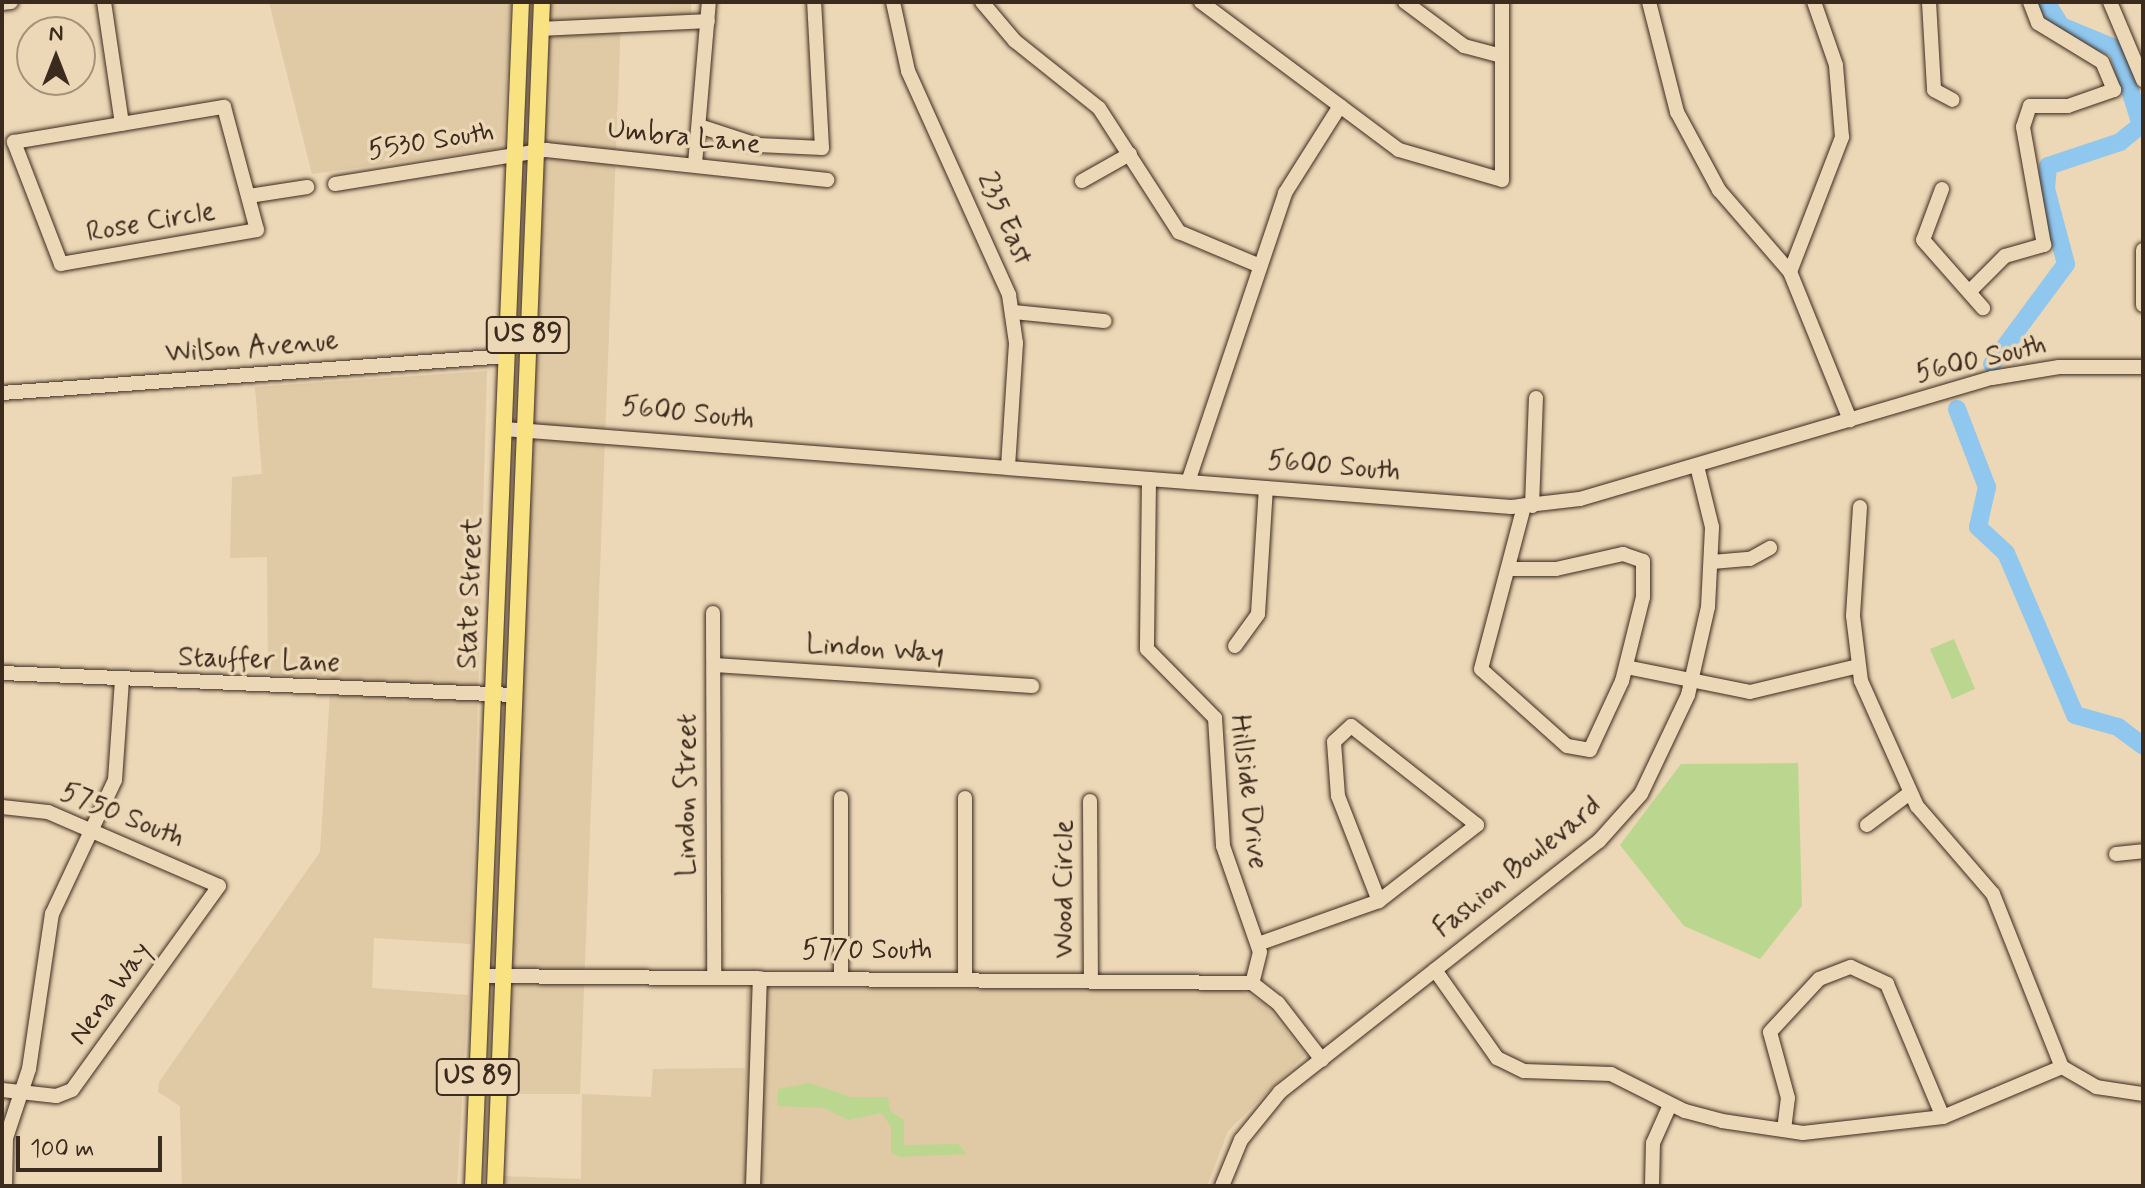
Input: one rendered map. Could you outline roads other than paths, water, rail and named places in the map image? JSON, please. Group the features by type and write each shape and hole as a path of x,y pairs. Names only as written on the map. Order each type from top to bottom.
{"main road":[{"name":"State Street","path":"473,1186 521,2"},
{"name":"State Street","path":"495,1186 542,2"}],"street":[{"path":"2,3 11,2"},
{"path":"104,2 122,124"},
{"path":"695,164 709,2"},
{"path":"699,126 758,145 822,148 814,2"},
{"name":"235 East","path":"893,2 908,71 1013,312 1008,468"},
{"path":"982,2 1015,41 1099,108 1179,232 1260,266"},
{"path":"1201,2 1417,160 1502,180 1502,2"},
{"path":"1405,2 1464,46 1502,56"},
{"path":"1649,2 1664,76 1696,150 1739,216 1790,272 1850,420"},
{"path":"1790,272 1842,137 1836,65 1814,2"},
{"path":"1929,2 1934,90 1953,100"},
{"path":"2030,2 2038,23 2102,62 2132,86"},
{"path":"2110,2 2132,86"},
{"path":"541,29 708,21"},
{"path":"1971,290 2005,256 2044,245 2023,127 2030,106 2068,106 2132,86"},
{"path":"1188,482 1293,174 1340,106"},
{"name":"Rose Circle","path":"224,107 257,230 61,264 14,142 122,124 224,107"},
{"name":"5530 South","path":"335,184 536,152"},
{"name":"Umbra Lane","path":"536,152 695,164 827,180"},
{"path":"1082,181 1130,154"},
{"path":"249,196 307,187"},
{"path":"1942,189 1923,240 1971,290 1983,308"},
{"path":"2143,250 2143,305"},
{"path":"1013,312 1105,321"},
{"name":"Wilson Avenue","path":"2,393 507,356"},
{"name":"5600 South","path":"504,429 525,428 1149,479 1528,506 1697,466 2021,372 2143,367"},
{"path":"1509,569 1637,555 1645,580 1626,667 1608,722 1584,752 1567,746 1481,669 1509,569 1528,506 1536,398"},
{"name":"Fashion Boulevard","path":"1222,1186 1253,1123 1322,1060 1617,823 1662,762 1691,685 1712,562 1697,466"},
{"name":"Hillside Drive","path":"1149,479 1147,649 1215,718 1223,846 1258,944 1252,983"},
{"path":"1235,646 1258,614 1266,488"},
{"path":"1860,507 1854,528 1858,666 1910,793 1993,894 2062,1067 2096,1087 2143,1094"},
{"path":"1712,562 1750,559 1770,548"},
{"name":"Lindon Street","path":"713,613 714,978"},
{"name":"Lindon Way","path":"714,665 1032,686"},
{"path":"1626,667 1691,685 1750,692 1858,666"},
{"name":"Stauffer Lane","path":"2,673 514,695"},
{"path":"5,1186 6,1138 24,1091 52,914 115,780 122,680"},
{"path":"1258,944 1379,901 1477,825 1362,729 1339,731 1343,820 1379,901"},
{"path":"1867,825 1910,793"},
{"path":"841,798 841,977"},
{"path":"965,798 965,977"},
{"name":"Wood Circle","path":"1090,801 1091,977"},
{"name":"5750 South","path":"2,807 34,809 219,886"},
{"path":"2116,854 2143,851"},
{"name":"Nena Way","path":"24,1091 72,1090 219,886"},
{"path":"1435,970 1497,1058 1524,1071 1611,1074 1670,1105 1784,1130 1943,1117 2062,1067"},
{"path":"1784,1130 1788,1098 1769,1040 1778,1020 1827,973 1872,972 1895,997 1943,1117"},
{"name":"5770 South","path":"482,976 1091,977 1252,983"},
{"path":"753,1186 760,978"},
{"path":"1252,983 1278,1003 1322,1060"},
{"path":"2,1090 24,1091"},
{"path":"1652,1186 1653,1143 1670,1105"}],"waterway":[{"path":"1992,364 2066,264 2046,189 2048,166 2120,142 2141,125 2117,49 2061,26 2046,2"},
{"path":"1957,409 1987,487 1978,527 2006,553 2075,715 2118,727 2143,746"}]}
